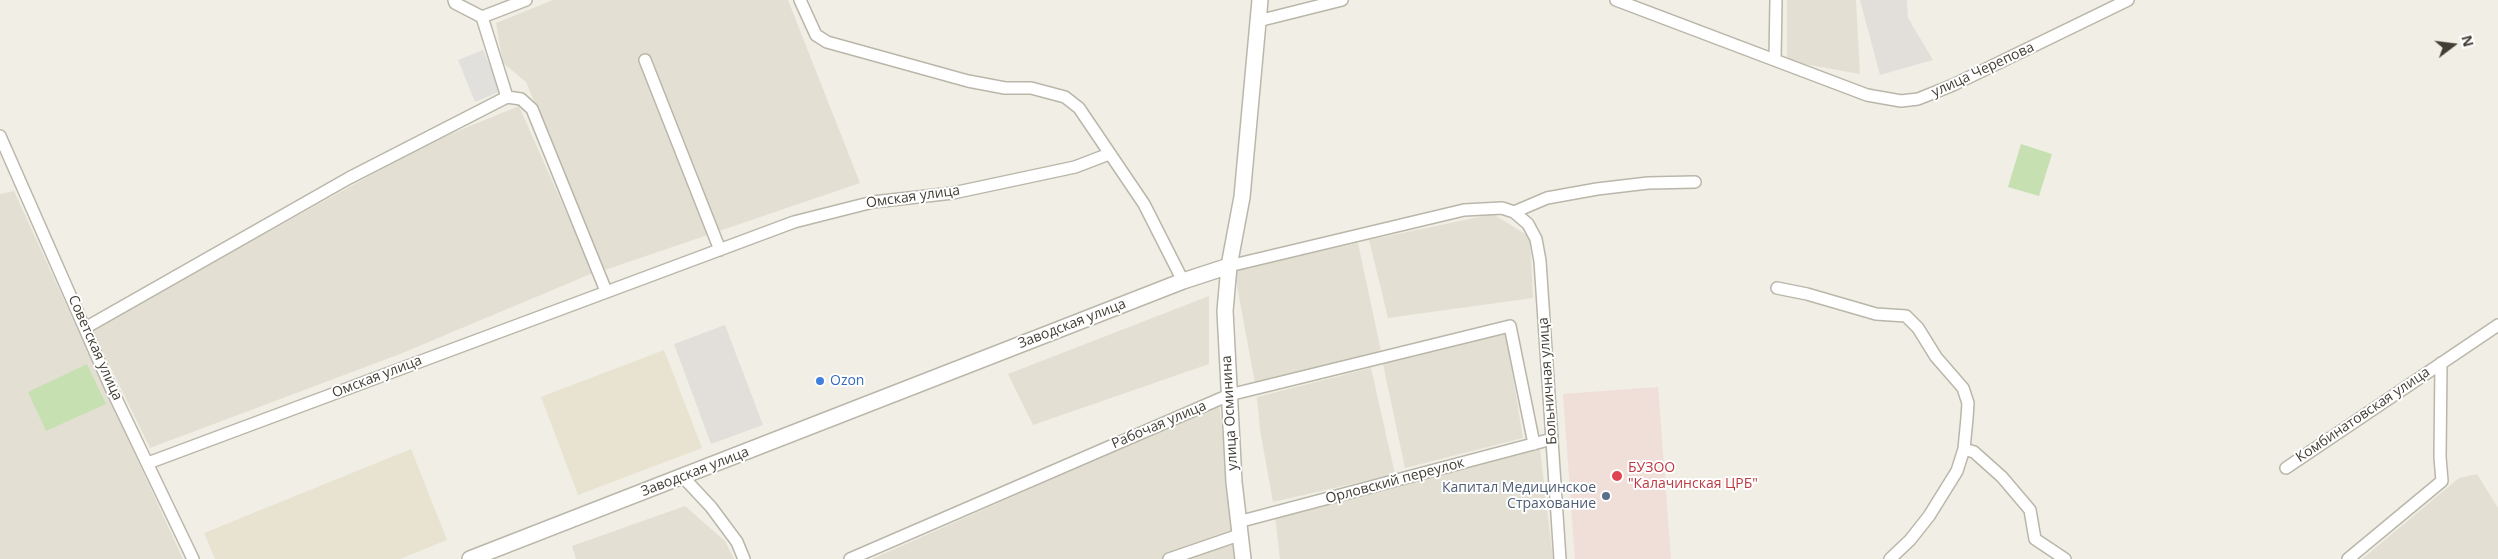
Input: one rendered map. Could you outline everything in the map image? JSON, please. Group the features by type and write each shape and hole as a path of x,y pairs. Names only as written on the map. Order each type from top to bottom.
{"street":[{"path":"454,0 455,3 482,17 506,97"},
{"path":"482,17 526,0"},
{"path":"800,0 816,35 827,42 968,80 1005,88 1031,88 1065,96 1079,108 1144,204 1183,281"},
{"name":"улица Осминина","path":"1243,559 1238,528 1225,311 1229,266 1242,197 1260,0"},
{"path":"1258,20 1342,0"},
{"name":"улица Черепова","path":"1616,0 1868,95 1901,101 1918,99 1953,85 2128,0"},
{"path":"1775,60 1776,0"},
{"path":"645,60 720,250"},
{"path":"85,328 348,178 506,97 521,99 532,110 606,291"},
{"name":"Советская улица","path":"0,136 85,328 193,559"},
{"name":"Омская улица","path":"148,463 794,222 834,210 873,202 962,191 1075,167 1109,154"},
{"path":"1514,212 1546,198 1597,188 1648,183 1695,182"},
{"name":"Заводская улица","path":"470,559 1183,281 1229,266 1464,210 1502,208 1514,212"},
{"name":"Больничная улица","path":"1514,212 1528,224 1536,240 1540,261 1560,559"},
{"path":"1777,288 1807,294 1876,314 1898,314 1912,320 1936,357 1963,388 1968,403 1964,449 1957,471 1946,491 1910,540 1890,559"},
{"name":"Комбинатовская улица","path":"2286,468 2498,325"},
{"name":"Рабочая улица","path":"850,559 1229,395 1510,326 1534,444"},
{"name":"Комбинатовская улица","path":"2348,559 2442,480 2440,457 2441,363"},
{"name":"Орловский переулок","path":"1169,559 1238,528 1552,439"},
{"path":"1964,449 1974,452 2002,477 2030,510 2035,539 2065,559"},
{"path":"683,477 711,507 737,542 744,559"}],"shaded area":[{"path":"553,0 788,0 860,183 605,270 526,82 503,63 496,23"},
{"path":"1787,0 1856,0 1860,74 1787,61"},
{"path":"1860,0 1907,0 1908,18 1933,60 1880,75"},
{"path":"483,50 501,91 475,102 458,60"},
{"path":"519,106 593,273 400,354 150,448 92,329 431,142"},
{"path":"14,191 183,559 0,559 0,194"},
{"path":"1493,214 1530,237 1533,298 1388,318 1369,240"},
{"path":"1358,243 1381,351 1255,383 1234,270"},
{"path":"1209,296 1209,364 1033,425 1008,374"},
{"path":"725,325 763,425 711,444 674,344"},
{"path":"1506,333 1523,438 1405,468 1383,364"},
{"path":"664,350 702,448 578,495 541,397"},
{"path":"1371,368 1395,474 1273,502 1260,430 1257,397"},
{"name":"БУЗОО \"Калачинская ЦРБ\"","path":"1658,387 1671,559 1575,559 1563,394"},
{"path":"1219,405 1230,489 1235,559 872,559"},
{"path":"411,449 447,540 400,559 215,559 204,533"},
{"path":"1540,449 1553,559 1280,559 1275,516"},
{"path":"2477,474 2498,508 2498,559 2362,559 2459,478"},
{"path":"685,506 725,541 734,559 576,559 572,546"}],"green space":[{"path":"2021,144 2052,154 2039,196 2008,187"},
{"path":"87,364 106,404 46,431 28,392"}],"place":[{"name":"Ozon","path":"820,381"},
{"name":"БУЗОО \"Калачинская ЦРБ\"","path":"1617,476"},
{"name":"Капитал Медицинское Страхование","path":"1606,496"}]}
